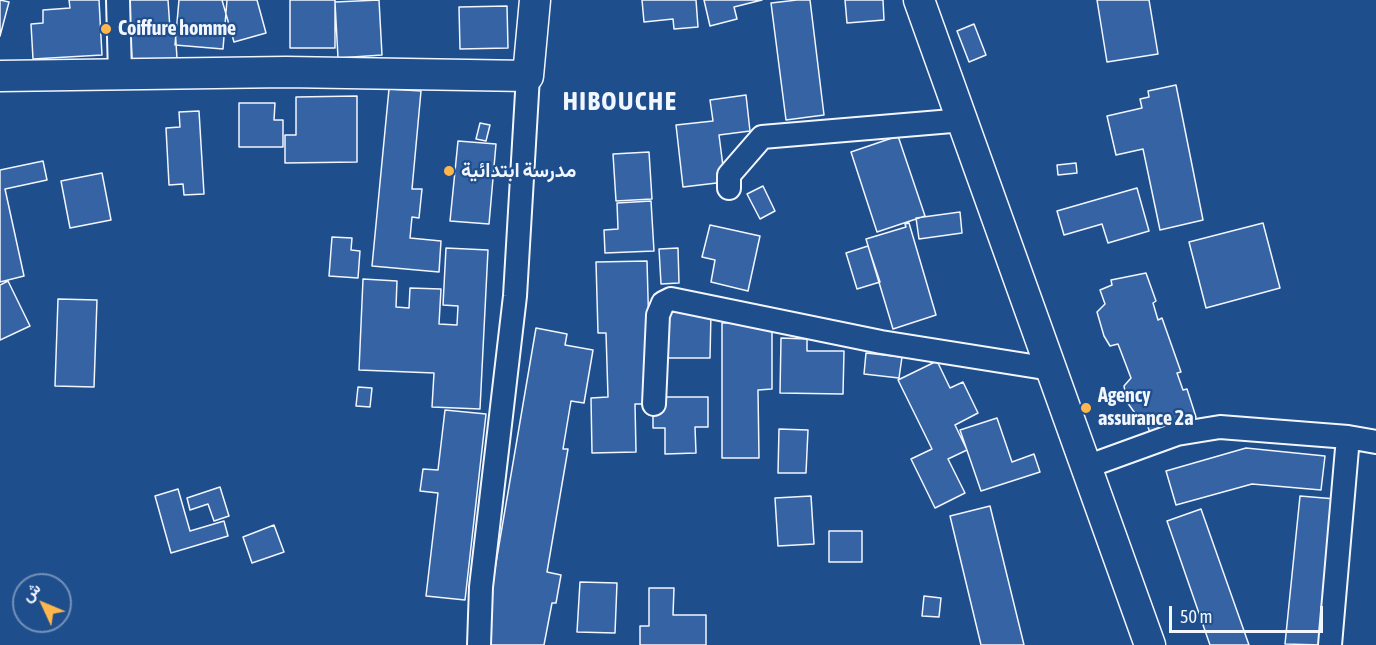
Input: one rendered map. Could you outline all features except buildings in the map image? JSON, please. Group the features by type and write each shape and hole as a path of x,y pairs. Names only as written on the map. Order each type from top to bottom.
{"main road":[{"path":"0,76 286,72 528,76 535,0"},
{"path":"919,0 964,120 1150,645"}],"street":[{"path":"118,0 120,74"},
{"path":"479,645 481,587 515,296 528,76"},
{"path":"729,188 729,174 762,137 964,120"},
{"path":"654,404 658,315 663,303 671,299 881,342 1051,369"},
{"path":"1086,467 1177,434 1220,427 1348,437 1376,442"},
{"path":"1330,645 1348,437"}],"place":[{"name":"Coiffure homme","path":"106,29"},
{"name":"مدرسة ابتدائية","path":"449,171"},
{"name":"Agency assurance 2a","path":"1086,408"}],"district":[{"name":"HIBOUCHE","path":"620,102"}]}
